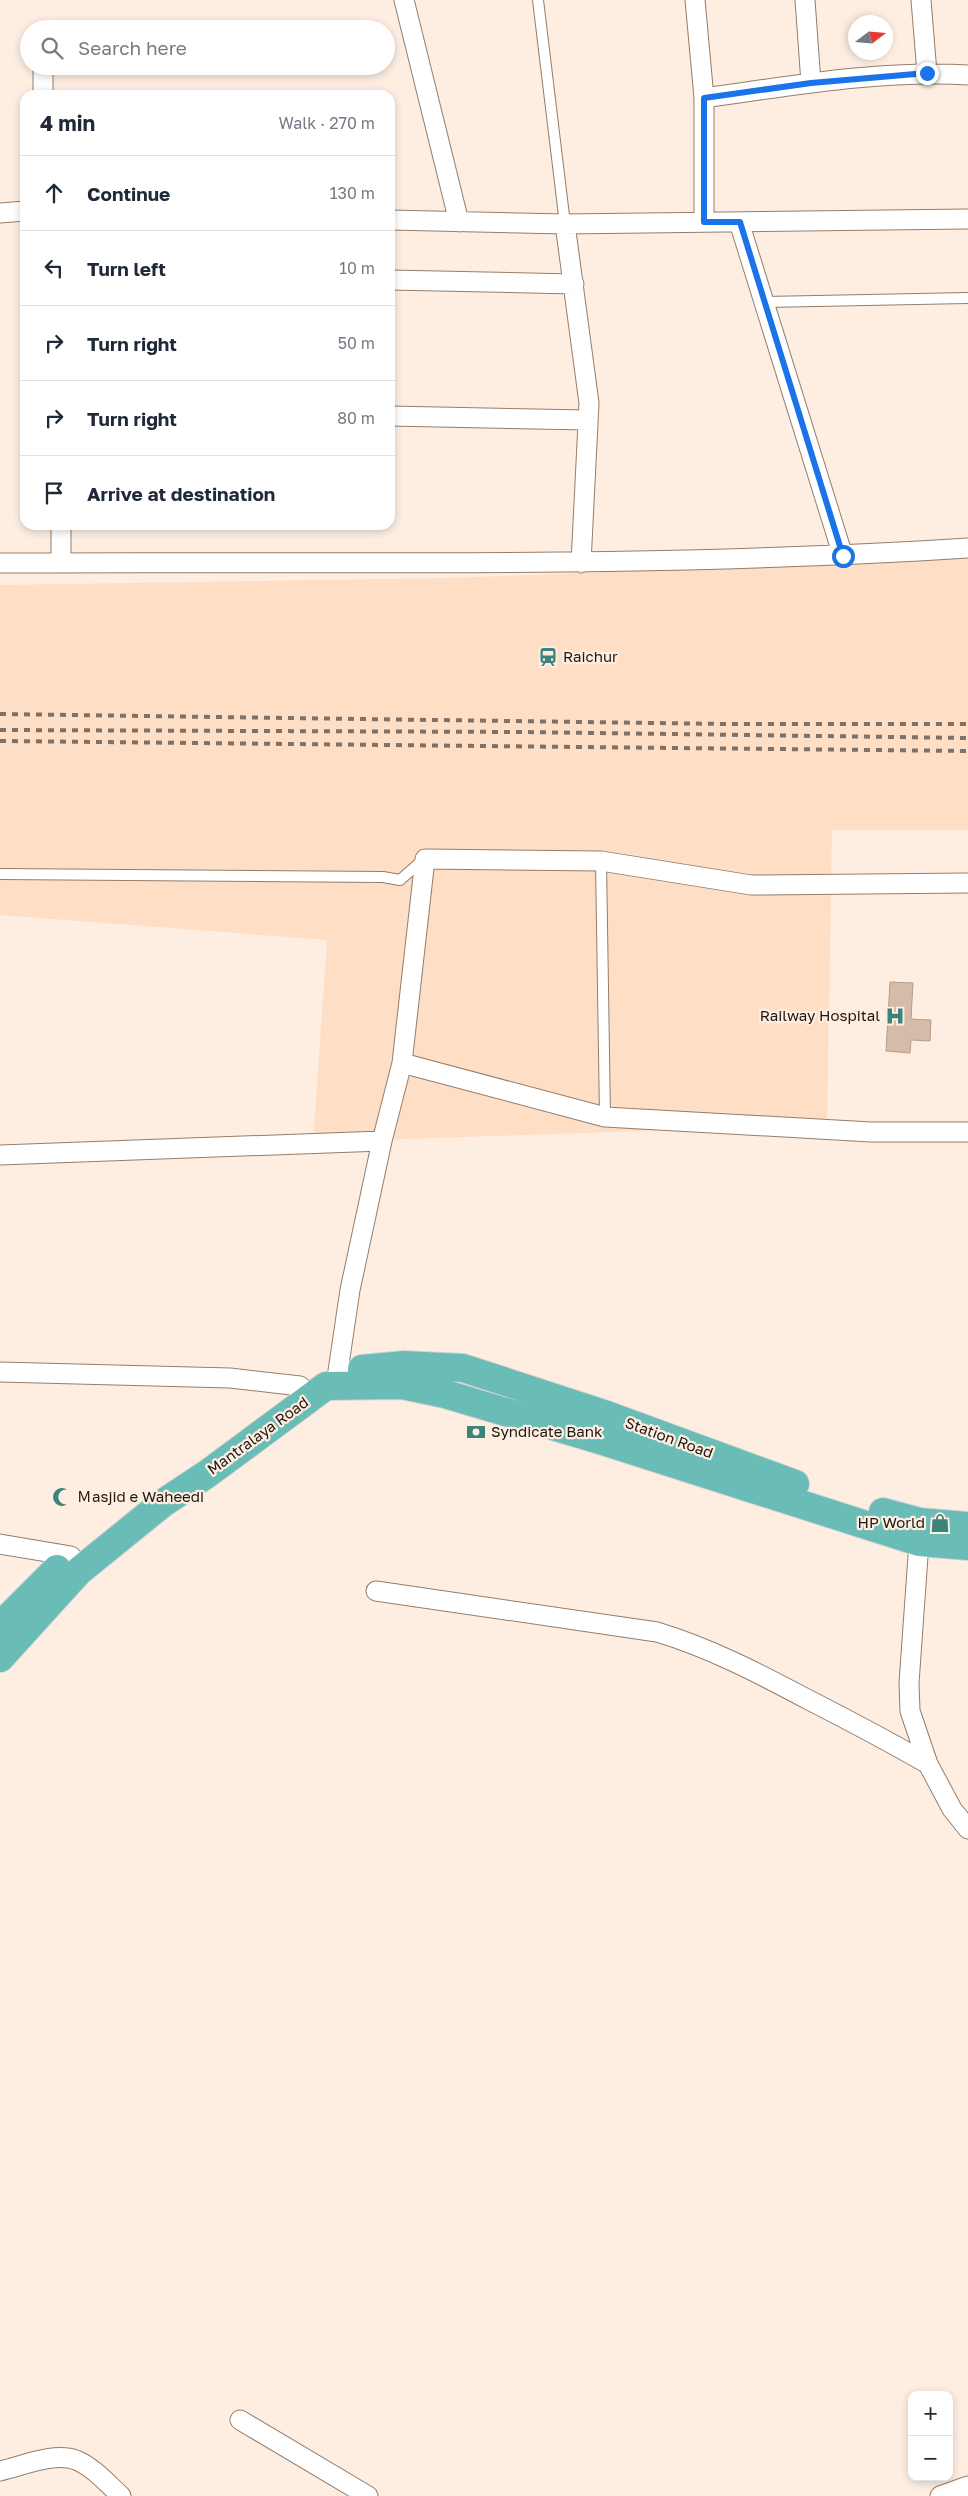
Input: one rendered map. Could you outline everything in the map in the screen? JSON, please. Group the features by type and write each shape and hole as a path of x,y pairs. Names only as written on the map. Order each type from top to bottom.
{"highway":[{"name":"Station Road","path":"340,1378 404,1365 463,1368 604,1414 833,1497 920,1522 968,1526"},
{"name":"Mantralaya Road","path":"0,1626 71,1556 148,1494 322,1372 340,1378"},
{"name":"Mantralaya Road","path":"0,1658 79,1571 149,1514 326,1386 340,1378"},
{"name":"Station Road","path":"340,1378 402,1385 445,1394 609,1443 918,1542 968,1546"}],"street":[{"path":"404,0 459,222"},
{"path":"695,0 704,98 704,222"},
{"path":"805,0 811,83"},
{"path":"920,0 927,73"},
{"path":"704,98 811,83 927,73 968,75"},
{"path":"43,75 43,90"},
{"path":"0,212 20,211"},
{"path":"395,220 565,224 968,219"},
{"path":"740,222 843,556"},
{"path":"565,224 586,377 588,420 581,562"},
{"path":"395,280 574,284"},
{"path":"395,416 588,420"},
{"path":"61,530 61,563"},
{"path":"0,563 581,562 843,556 968,548"},
{"path":"340,1378 350,1290 382,1141 402,1063 425,858 601,861 751,885 968,883"},
{"path":"402,1063 605,1117 870,1132 968,1132"},
{"path":"0,1155 382,1141"},
{"path":"0,1372 230,1378 300,1386"},
{"path":"918,1542 908,1683 910,1711 928,1764 952,1809 968,1829"},
{"path":"0,1544 71,1556"},
{"path":"376,1592 657,1632 690,1642 732,1660 892,1743 928,1764"},
{"path":"240,2420 368,2496"},
{"path":"0,2471 45,2460 75,2460 91,2470 121,2496"},
{"path":"940,2496 968,2486"}],"lane":[{"path":"538,0 565,224"},
{"path":"765,302 968,298"},
{"path":"0,874 383,877 400,880 425,858"},
{"path":"601,861 605,1117"}],"shaded area":[{"path":"968,558 968,830 832,830 827,1125 313,1142 327,940 0,915 0,585 449,578"}],"building":[{"path":"890,982 913,983 911,1019 931,1020 930,1041 911,1040 910,1053 886,1051"}],"railway":[{"path":"0,714 725,724 968,724"},
{"path":"0,730 520,732 968,738"},
{"path":"0,741 968,751"}],"place":[{"name":"Raichur","path":"548,657"},
{"name":"Railway Hospital","path":"895,1016"},
{"name":"Syndicate Bank","path":"476,1432"},
{"name":"Ｍasjid e Waheedi","path":"62,1497"},
{"name":"HP World","path":"940,1523"}],"route":[{"path":"843,556 740,222 704,222 704,98 811,83 927,73"}]}
